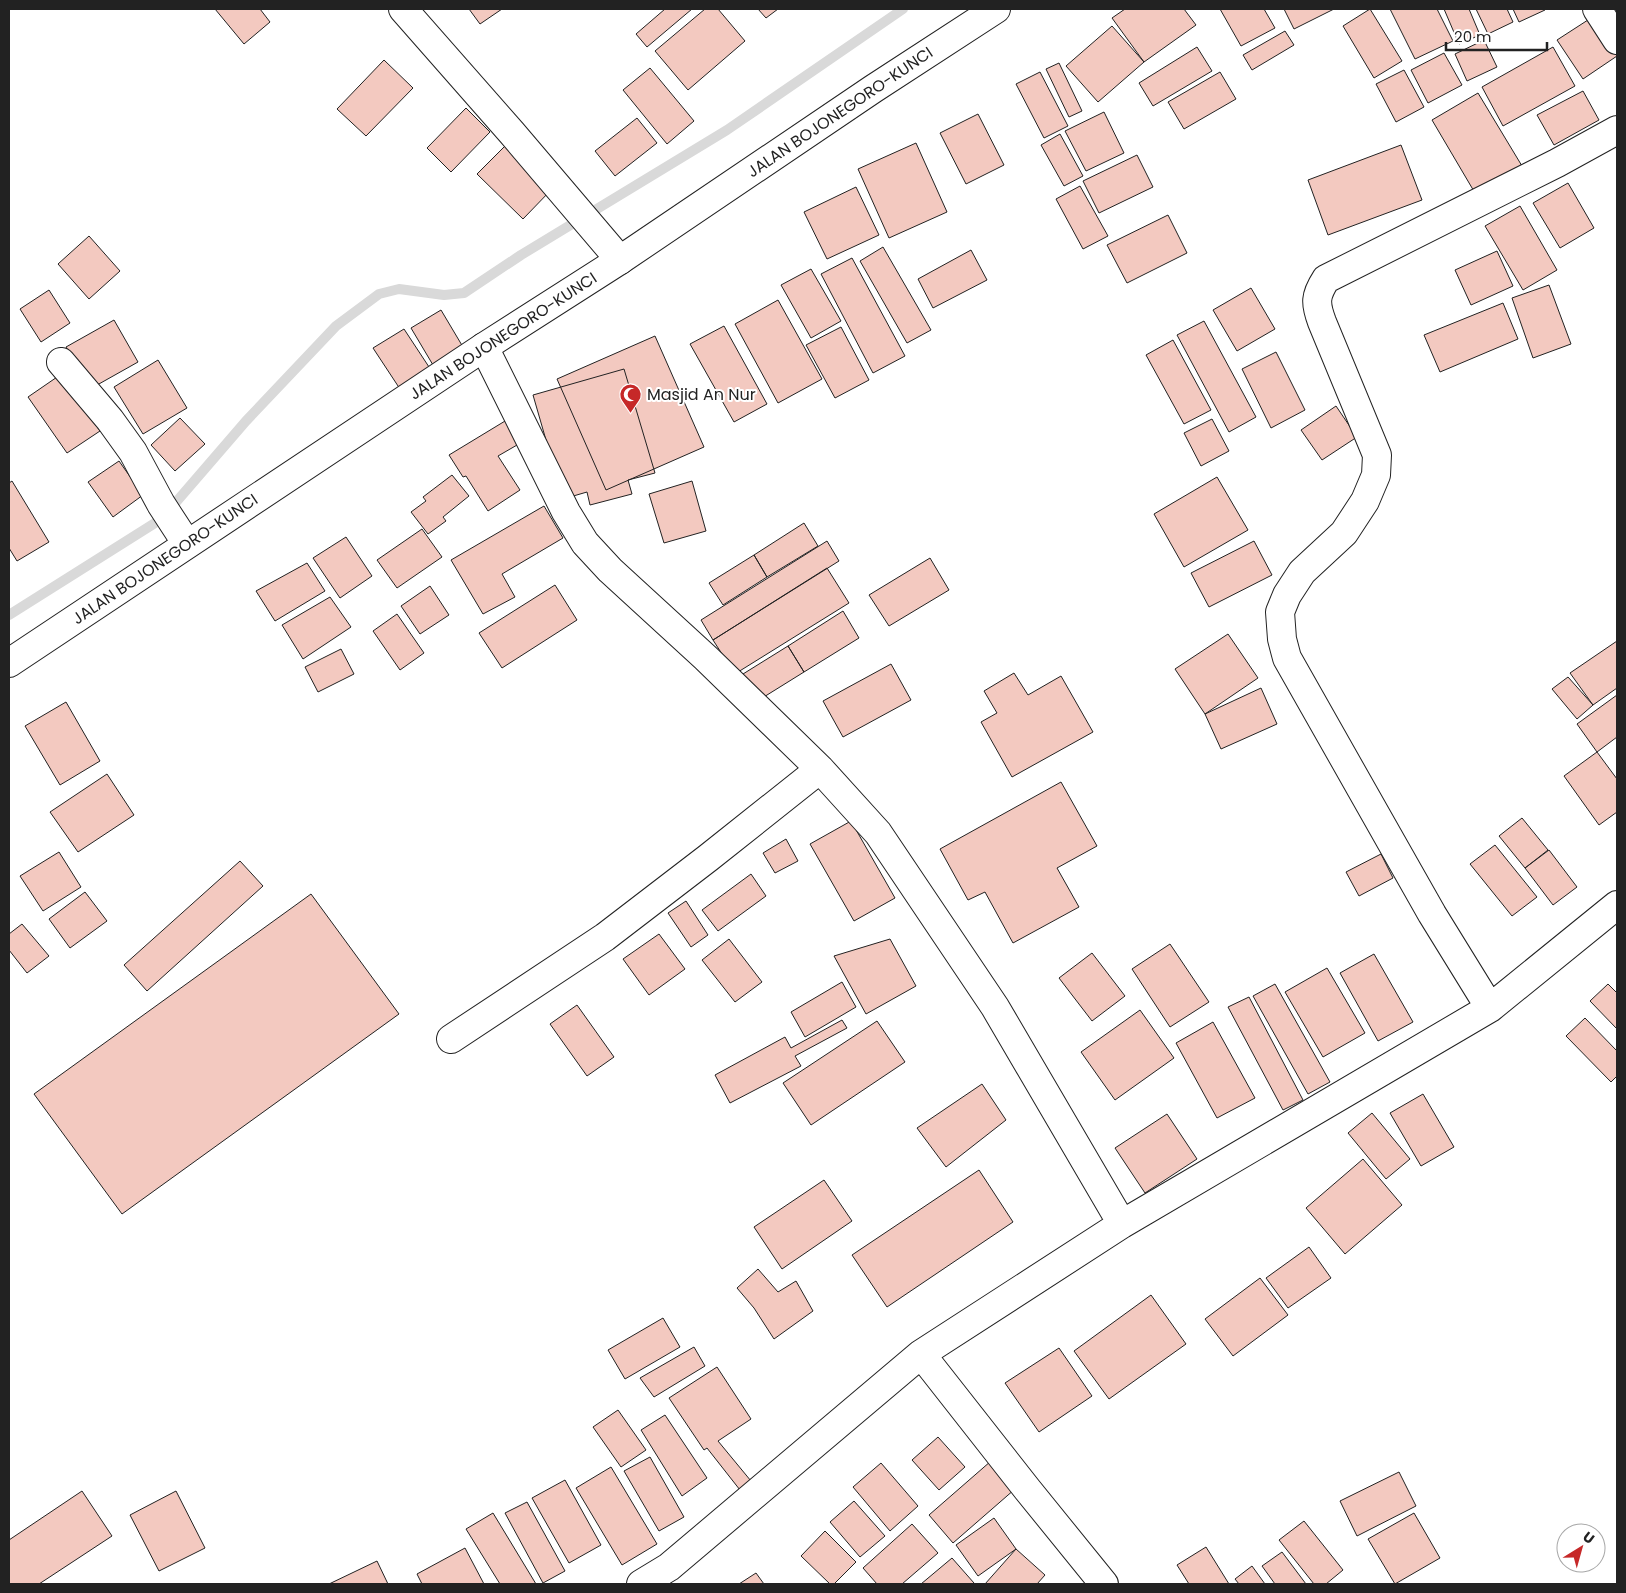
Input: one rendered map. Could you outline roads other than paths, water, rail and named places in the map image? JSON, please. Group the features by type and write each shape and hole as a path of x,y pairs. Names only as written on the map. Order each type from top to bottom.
{"street":[{"path":"403,9 620,260"},
{"name":"JALAN BOJONEGORO-KUNCI","path":"9,663 182,535 620,260 873,89 996,9"},
{"path":"1597,9 1617,40"},
{"path":"1490,1008 1432,914 1287,658 1282,638 1280,612 1287,595 1302,572 1344,533 1365,502 1376,476 1377,455 1322,322 1317,308 1318,290 1326,279 1557,163 1617,130"},
{"path":"484,347 566,512 585,542 610,570 706,658 820,769 878,833 995,1007 1122,1224"},
{"path":"61,362 110,420 133,452 161,504 182,535"},
{"path":"451,1039 605,937 820,769"},
{"path":"641,1584 669,1567 921,1354 1122,1224 1490,1008 1617,905"},
{"path":"921,1354 1027,1490 1104,1584"}],"waterway":[{"path":"9,615 155,523 177,501 246,421 336,326 379,294 399,289 444,295 464,293 521,255 727,130 903,9"}],"place":[{"name":"Masjid An Nur","path":"631,413"}]}
